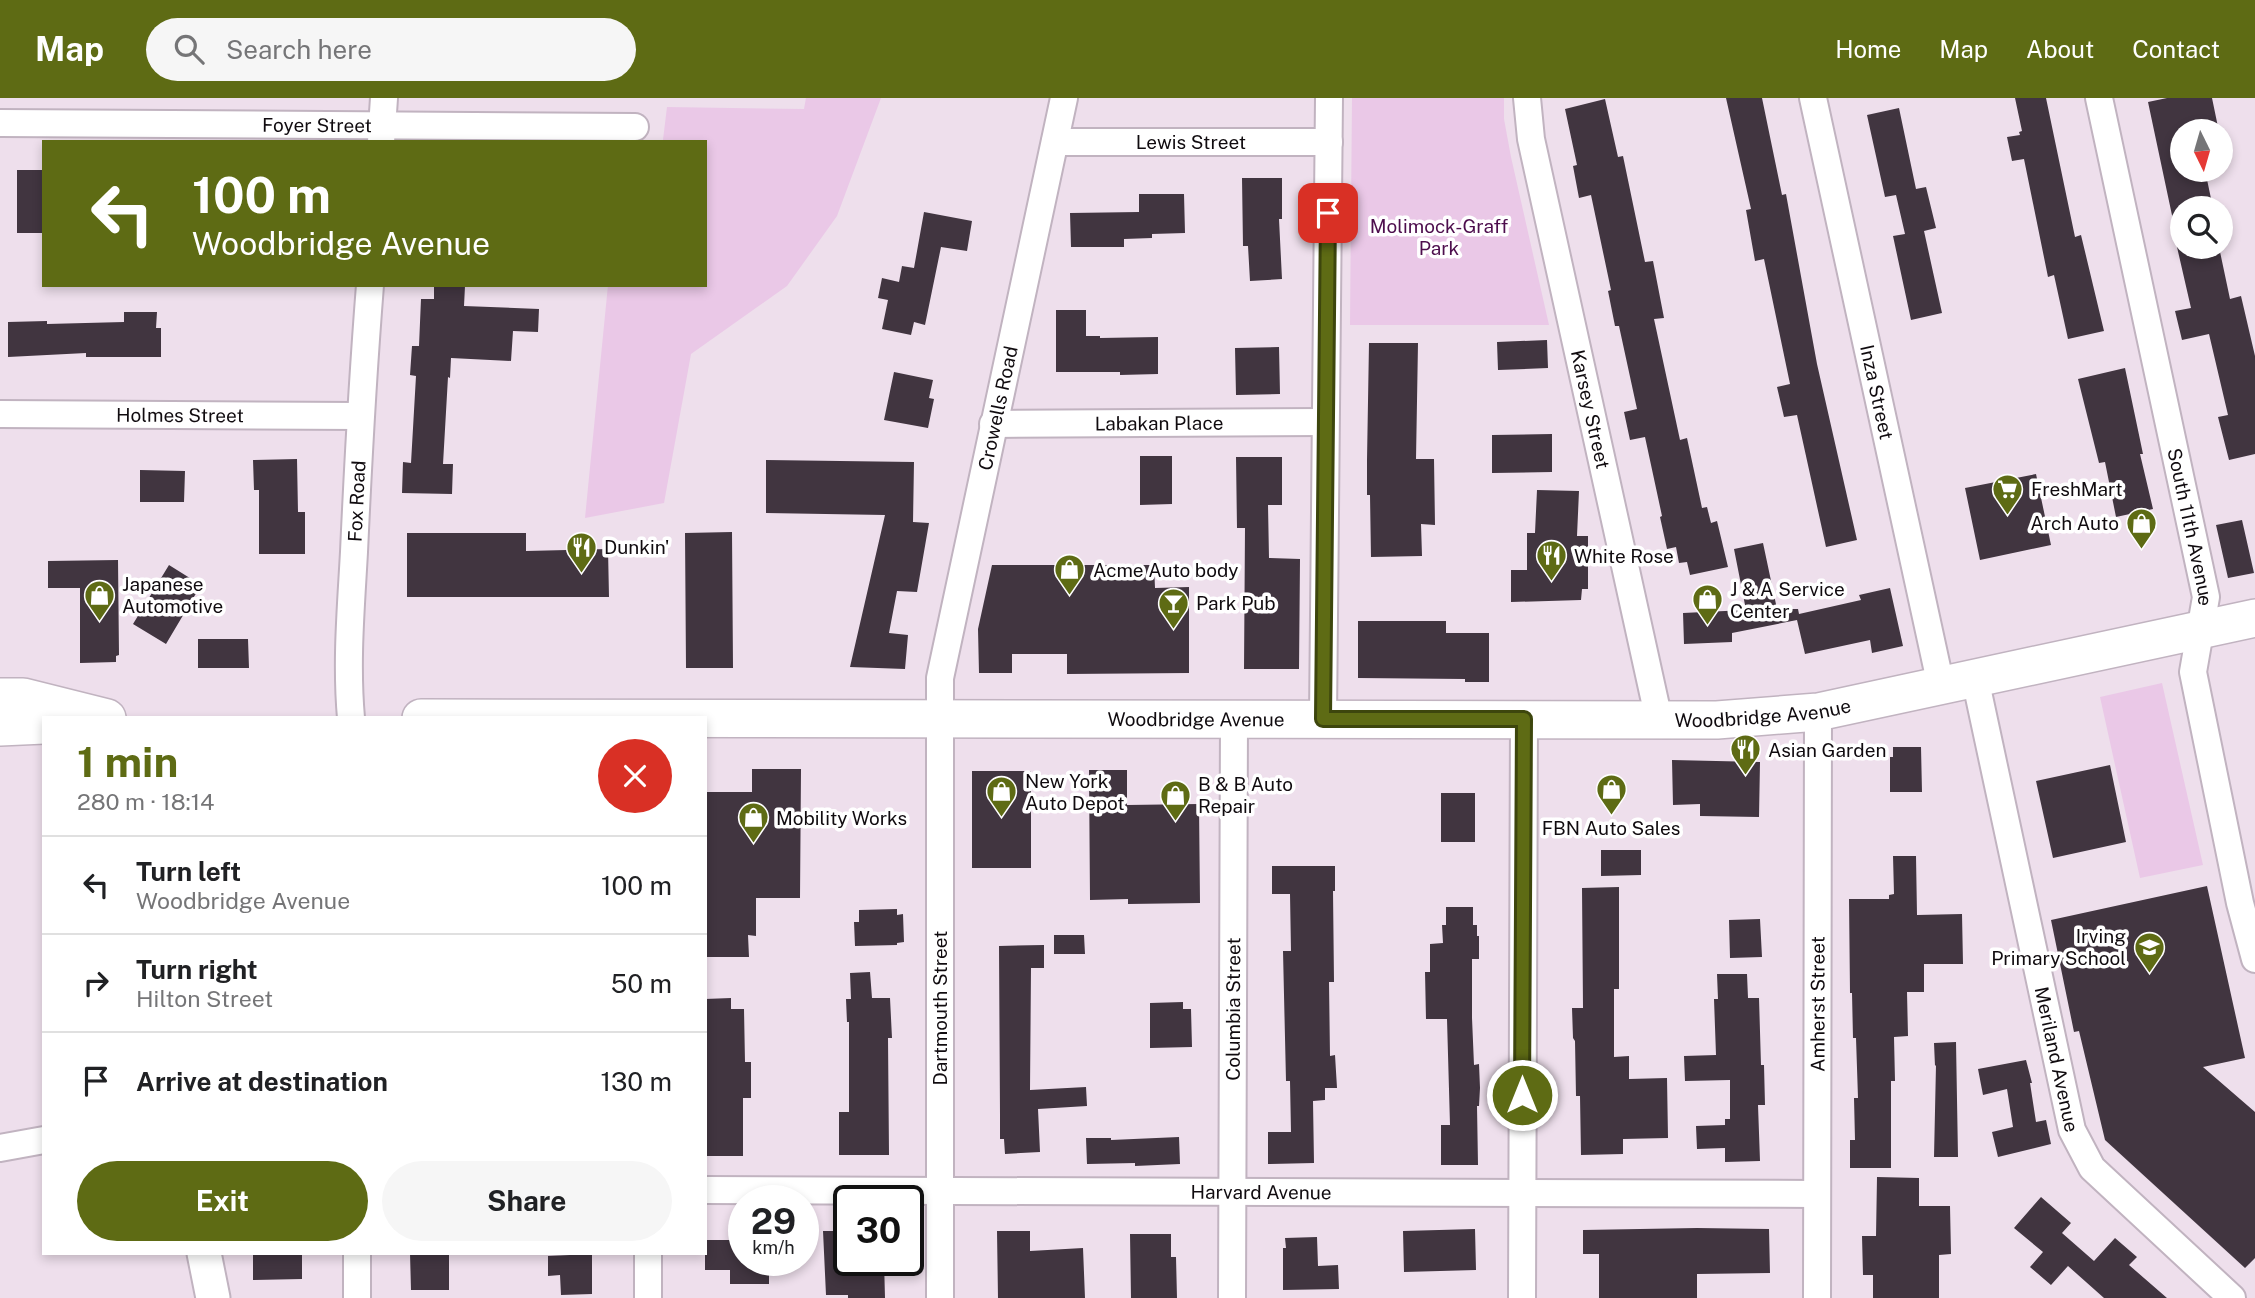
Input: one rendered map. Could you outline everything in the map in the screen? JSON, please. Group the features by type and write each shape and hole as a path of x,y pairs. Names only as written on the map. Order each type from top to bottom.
{"main road":[{"name":"Woodbridge Avenue","path":"707,717 1717,720 1818,712 2255,618"},
{"path":"0,697 23,697 99,716"},
{"path":"0,727 42,725"}],"street":[{"name":"Crowells Road","path":"940,718 940,678 1064,98"},
{"path":"1323,719 1329,98"},
{"name":"Karsey Street","path":"1527,98 1531,139 1659,720"},
{"name":"Inza Street","path":"1813,98 1958,682"},
{"name":"South 11th Avenue","path":"2099,98 2206,597 2193,672 2248,902 2255,959"},
{"name":"Foyer Street","path":"0,123 382,121 635,127"},
{"name":"Lewis Street","path":"1055,142 1329,142"},
{"name":"Fox Road","path":"351,716 348,681 360,416 370,287"},
{"name":"Holmes Street","path":"0,414 360,416"},
{"name":"Labakan Place","path":"993,424 1324,422"},
{"name":"Meriland Avenue","path":"1958,682 2072,1130 2080,1148 2092,1168 2108,1184 2232,1298"},
{"name":"Amherst Street","path":"1817,1298 1818,712"},
{"name":"Dartmouth Street","path":"940,718 940,1298"},
{"name":"Columbia Street","path":"1232,1298 1234,719"},
{"path":"1522,1298 1524,719"},
{"path":"0,1148 42,1140"},
{"name":"Harvard Avenue","path":"707,1190 1816,1194"},
{"path":"204,1255 213,1298"},
{"path":"357,1255 357,1298"},
{"path":"648,1255 648,1298"}],"green space":[{"path":"806,98 881,98 837,216 787,286 691,354 664,503 585,518 608,287 707,287 707,140 663,140 667,107 804,109"},
{"name":"Molimock-Graff Park","path":"1352,98 1504,98 1504,119 1511,157 1549,325 1350,325"},
{"path":"2162,683 2203,865 2140,878 2100,697"}],"building":[{"path":"1726,98 1762,98 1782,195 1786,194 1817,364 1857,540 1826,547 1797,415 1784,417 1777,387 1790,384 1764,259 1755,261 1746,210 1751,209"},
{"path":"2015,98 2046,98 2075,237 2081,235 2104,331 2068,339 2054,275 2048,277 2024,159 2012,161 2007,137 2020,135 2019,132 2022,131"},
{"path":"2167,98 2212,98 2216,119 2170,119 2170,182 2208,182 2210,196 2170,196 2170,206 2148,102"},
{"path":"1605,99 1618,157 1623,156 1645,262 1653,261 1664,318 1654,319 1680,440 1687,438 1702,508 1707,507 1711,523 1717,521 1728,567 1690,575 1687,562 1679,563 1676,547 1667,549 1645,437 1630,440 1624,412 1637,409 1619,326 1615,326 1608,291 1611,290 1591,195 1579,198 1573,166 1577,165 1565,109"},
{"path":"1899,108 1916,189 1926,187 1936,228 1924,231 1942,313 1911,320 1893,236 1905,234 1896,195 1885,197 1867,115"},
{"path":"17,170 42,170 42,233 17,233"},
{"path":"1242,178 1282,178 1282,219 1279,219 1282,279 1250,281 1248,246 1243,246"},
{"path":"1139,194 1184,194 1185,233 1152,234 1152,238 1124,239 1124,247 1071,247 1070,213 1139,212"},
{"path":"924,212 972,221 967,251 941,247 925,325 914,322 911,335 882,329 888,300 878,298 882,278 899,282 902,266 914,268"},
{"path":"2180,259 2222,259 2230,299 2241,296 2255,356 2255,454 2229,460 2218,417 2228,415 2209,334 2182,340 2175,311 2191,308"},
{"path":"434,287 465,287 464,306 539,309 538,332 513,331 511,361 451,358 443,464 453,464 452,494 402,493 403,462 411,463 416,376 410,375 412,346 419,346 421,299 434,299"},
{"path":"1056,310 1086,310 1086,336 1158,337 1158,374 1056,372"},
{"path":"124,312 157,312 156,328 161,328 161,357 86,357 86,353 8,357 8,322 124,322"},
{"path":"1547,340 1548,368 1498,370 1497,342"},
{"path":"1369,343 1418,343 1416,459 1434,459 1435,525 1421,524 1422,556 1371,557 1370,495 1367,495"},
{"path":"1279,347 1280,394 1236,395 1235,348"},
{"path":"2125,368 2153,509 2116,517 2105,462 2099,463 2078,379"},
{"path":"894,372 933,380 929,398 934,399 928,428 884,420"},
{"path":"1552,434 1552,472 1492,473 1492,435"},
{"path":"1140,456 1172,456 1172,504 1140,505"},
{"path":"1236,457 1282,457 1282,505 1268,505 1269,558 1300,559 1299,669 1244,669 1245,528 1237,528"},
{"path":"297,459 298,512 305,512 305,554 259,554 259,490 254,490 253,460"},
{"path":"766,460 914,462 913,522 929,523 917,592 897,591 889,633 908,635 905,669 850,667 885,515 766,513"},
{"path":"140,470 185,471 184,502 140,502"},
{"name":"FreshMart","path":"2036,474 2051,545 1980,560 1965,488"},
{"path":"1537,490 1579,491 1577,536 1588,536 1588,589 1582,589 1581,600 1511,602 1511,570 1527,570 1527,533 1535,533"},
{"path":"2242,520 2254,573 2228,578 2216,525"},
{"path":"732,532 733,668 686,668 685,533"},
{"path":"407,533 526,533 526,551 608,549 609,597 407,597"},
{"path":"1763,543 1777,609 1798,609 1799,614 1861,600 1859,595 1890,588 1903,646 1872,653 1870,640 1805,654 1797,620 1732,633 1732,642 1684,644 1683,613 1746,610 1734,549"},
{"name":"Japanese Automotive","path":"118,560 119,655 116,656 116,662 80,663 80,588 48,588 48,561"},
{"path":"169,565 201,585 166,644 133,624"},
{"name":"Acme Auto body","path":"992,565 1154,565 1155,588 1189,587 1189,673 1067,674 1067,654 1012,654 1012,673 979,673 978,629"},
{"path":"1358,621 1446,621 1446,633 1489,633 1489,682 1465,682 1465,679 1358,678"},
{"path":"198,639 248,639 249,668 198,668"},
{"path":"1893,747 1921,747 1922,792 1890,792 1890,757 1893,757"},
{"path":"1672,760 1760,762 1759,817 1700,816 1700,804 1673,805"},
{"path":"2110,765 2126,842 2053,858 2036,781"},
{"name":"Mobility Works","path":"752,769 801,769 800,898 756,898 756,936 748,935 749,957 707,957 707,792 752,792"},
{"name":"B & B Auto Repair","path":"1089,770 1127,770 1127,805 1199,804 1200,903 1128,904 1128,899 1090,900"},
{"name":"New York Auto Depot","path":"972,771 1031,771 1031,868 972,868"},
{"path":"1441,793 1475,793 1475,842 1441,842"},
{"path":"1601,850 1641,850 1641,875 1601,876"},
{"path":"1893,856 1916,856 1917,915 1962,914 1963,964 1924,964 1924,992 1907,992 1908,1036 1894,1037 1891,1168 1850,1168 1850,1140 1855,1140 1854,1098 1858,1098 1856,1038 1853,1038 1850,993 1849,899 1889,899 1889,895 1894,894"},
{"path":"1272,866 1335,866 1334,982 1329,982 1330,1056 1335,1055 1337,1088 1325,1088 1325,1100 1313,1101 1314,1163 1268,1164 1268,1132 1291,1132 1290,1081 1286,1081 1283,951 1291,951 1290,894 1272,894"},
{"path":"2207,886 2245,1058 2203,1067 2255,1112 2255,1258 2245,1268 2105,1140 2079,1031 2074,1032 2051,920"},
{"path":"1619,887 1619,989 1614,989 1614,1057 1629,1056 1629,1079 1667,1078 1668,1138 1623,1139 1623,1154 1581,1155 1580,1096 1576,1096 1572,1008 1583,1008 1582,888"},
{"path":"1446,907 1473,907 1473,925 1477,925 1479,936 1479,959 1472,959 1474,1065 1479,1064 1480,1088 1477,1106 1478,1165 1441,1165 1441,1125 1450,1125 1447,1019 1426,1019 1425,972 1430,972 1430,944 1443,943 1442,925 1446,925"},
{"path":"897,909 897,915 903,914 904,942 897,945 855,946 854,922 859,922 859,910"},
{"path":"1760,919 1762,957 1730,958 1729,920"},
{"path":"1054,935 1084,935 1085,954 1054,954"},
{"path":"1044,945 1044,968 1031,968 1030,1090 1086,1087 1087,1106 1038,1109 1040,1152 1005,1154 1004,1139 1000,1139 999,946"},
{"path":"870,972 872,998 890,998 892,1038 888,1038 889,1155 839,1155 839,1112 849,1112 849,1022 846,999 851,999 850,973"},
{"path":"1717,974 1747,974 1748,998 1759,998 1765,1105 1758,1105 1760,1161 1725,1162 1725,1148 1697,1149 1696,1126 1725,1125 1725,1119 1730,1119 1730,1080 1685,1081 1684,1056 1716,1055 1714,999 1718,999"},
{"path":"731,998 731,1009 744,1009 745,1062 751,1062 751,1098 743,1098 743,1156 707,1156 707,999"},
{"path":"1183,1002 1183,1009 1191,1009 1192,1047 1150,1048 1150,1003"},
{"path":"1956,1042 1958,1157 1934,1157 1934,1043"},
{"path":"2026,1060 2032,1083 2036,1122 2046,1120 2051,1144 1998,1157 1992,1132 2013,1127 2007,1089 1983,1095 1978,1069"},
{"path":"1179,1137 1180,1164 1087,1164 1086,1138 1111,1140"},
{"path":"1877,1177 1919,1178 1919,1206 1950,1206 1951,1254 1939,1255 1939,1298 1873,1298 1873,1275 1863,1275 1862,1236 1876,1236"},
{"path":"2041,1197 2071,1223 2062,1233 2094,1261 2115,1238 2137,1257 2129,1265 2167,1298 2104,1298 2068,1266 2051,1285 2030,1267 2043,1252 2014,1228"},
{"path":"1475,1229 1476,1270 1404,1272 1403,1231"},
{"path":"1769,1229 1770,1273 1697,1274 1697,1298 1599,1298 1599,1254 1583,1254 1583,1230"},
{"path":"823,1231 833,1231 833,1276 884,1276 885,1298 826,1295"},
{"path":"997,1231 1030,1231 1030,1251 1083,1248 1085,1298 998,1298"},
{"path":"1130,1234 1171,1234 1171,1257 1176,1257 1177,1298 1131,1298"},
{"path":"1317,1237 1318,1266 1338,1265 1339,1289 1283,1290 1285,1238"},
{"path":"707,1240 728,1240 728,1270 705,1270"},
{"path":"253,1255 302,1255 302,1279 253,1280"},
{"path":"410,1255 449,1255 449,1290 411,1290"},
{"path":"592,1255 592,1294 561,1295 560,1275 548,1276 548,1256"},
{"path":"730,1276 769,1276 769,1284 730,1284"}],"place":[{"name":"FreshMart","path":"2008,516"},
{"name":"Arch Auto","path":"2142,550"},
{"name":"Dunkin'","path":"581,574"},
{"name":"White Rose","path":"1551,583"},
{"name":"Acme Auto body","path":"1070,597"},
{"name":"Japanese Automotive","path":"99,622"},
{"name":"J & A Service Center","path":"1707,627"},
{"name":"Park Pub","path":"1173,630"},
{"name":"Asian Garden","path":"1745,777"},
{"name":"FBN Auto Sales","path":"1611,816"},
{"name":"New York Auto Depot","path":"1002,819"},
{"name":"B & B Auto Repair","path":"1175,822"},
{"name":"Mobility Works","path":"753,845"},
{"name":"Irving Primary School","path":"2149,974"}],"route":[{"path":"1328,213 1323,719 1524,719 1522,1095"}]}
